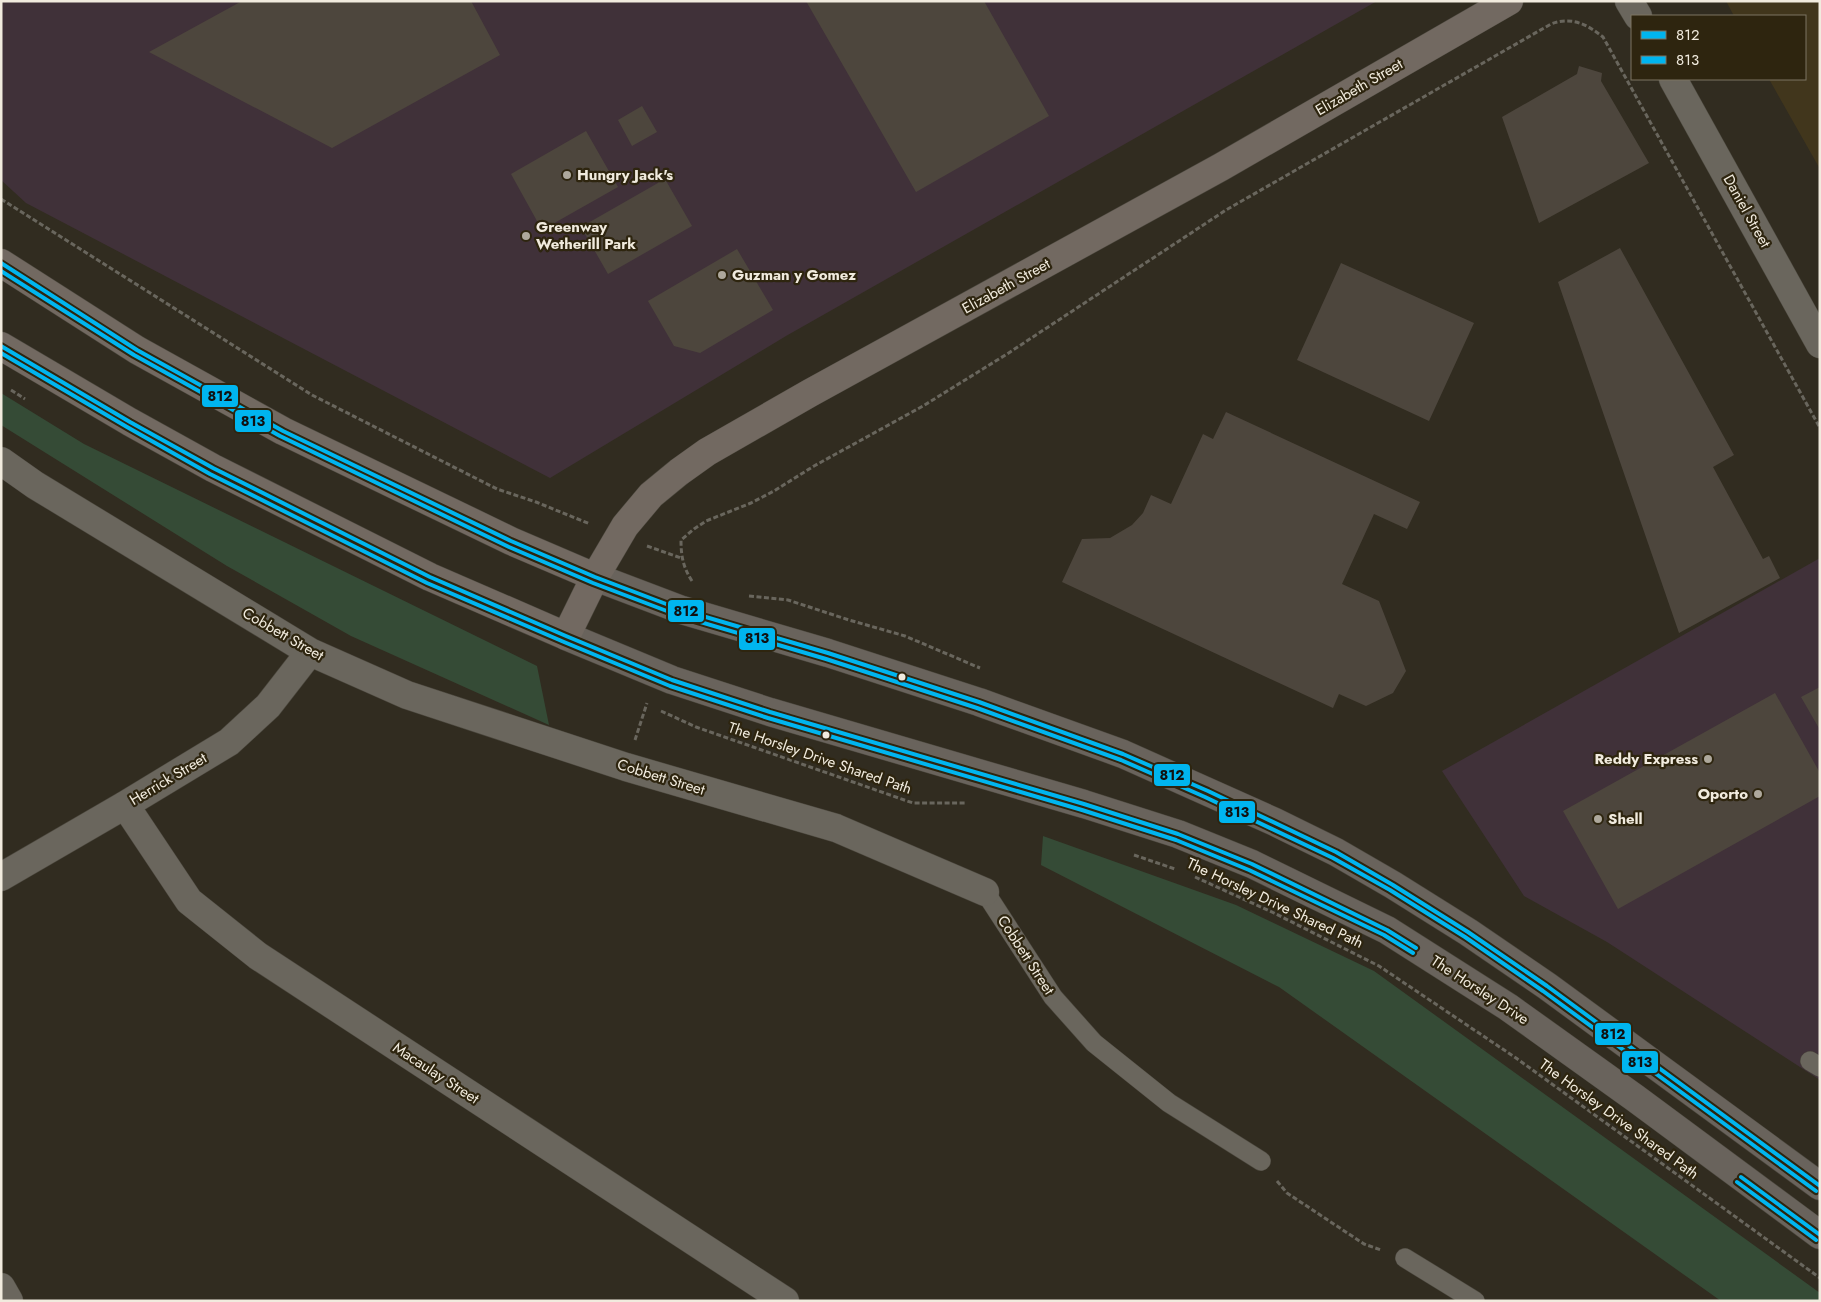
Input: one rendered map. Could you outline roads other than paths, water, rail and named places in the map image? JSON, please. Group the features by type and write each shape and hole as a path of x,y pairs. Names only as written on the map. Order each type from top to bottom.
{"main road":[{"name":"Elizabeth Street","path":"566,636 595,577 625,526 652,496 679,472 707,452 810,393 1221,168 1510,1"},
{"path":"1,263 137,350 283,431 503,537 595,577 682,610 828,653 988,705 1123,754 1208,791 1336,852 1468,932 1547,986 1820,1186"},
{"name":"The Horsley Drive","path":"1,346 130,422 222,472 430,577 672,680 770,712 1084,804 1178,834 1252,864 1387,930 1508,1006 1820,1235"}],"street":[{"path":"1629,1 1637,15"},
{"name":"Daniel Street","path":"1674,80 1820,344"},
{"name":"Cobbett Street","path":"1,461 35,485 310,652 407,695 626,767 836,828 985,892"},
{"name":"Herrick Street","path":"1,877 125,806 229,742 268,706 310,652"},
{"name":"Macaulay Street","path":"125,806 188,901 258,956 784,1301"},
{"path":"1,1287 9,1301"}],"lane":[{"name":"Cobbett Street","path":"985,892 1053,997 1094,1043 1169,1103 1261,1161"},
{"path":"1405,1258 1474,1301"}],"place":[{"name":"Hungry Jack's","path":"567,175"},
{"name":"Greenway Wetherill Park","path":"526,236"},
{"name":"Guzman y Gomez","path":"722,275"},
{"name":"Reddy Express","path":"1708,759"},
{"name":"Oporto","path":"1758,794"},
{"name":"Shell","path":"1598,819"}]}
